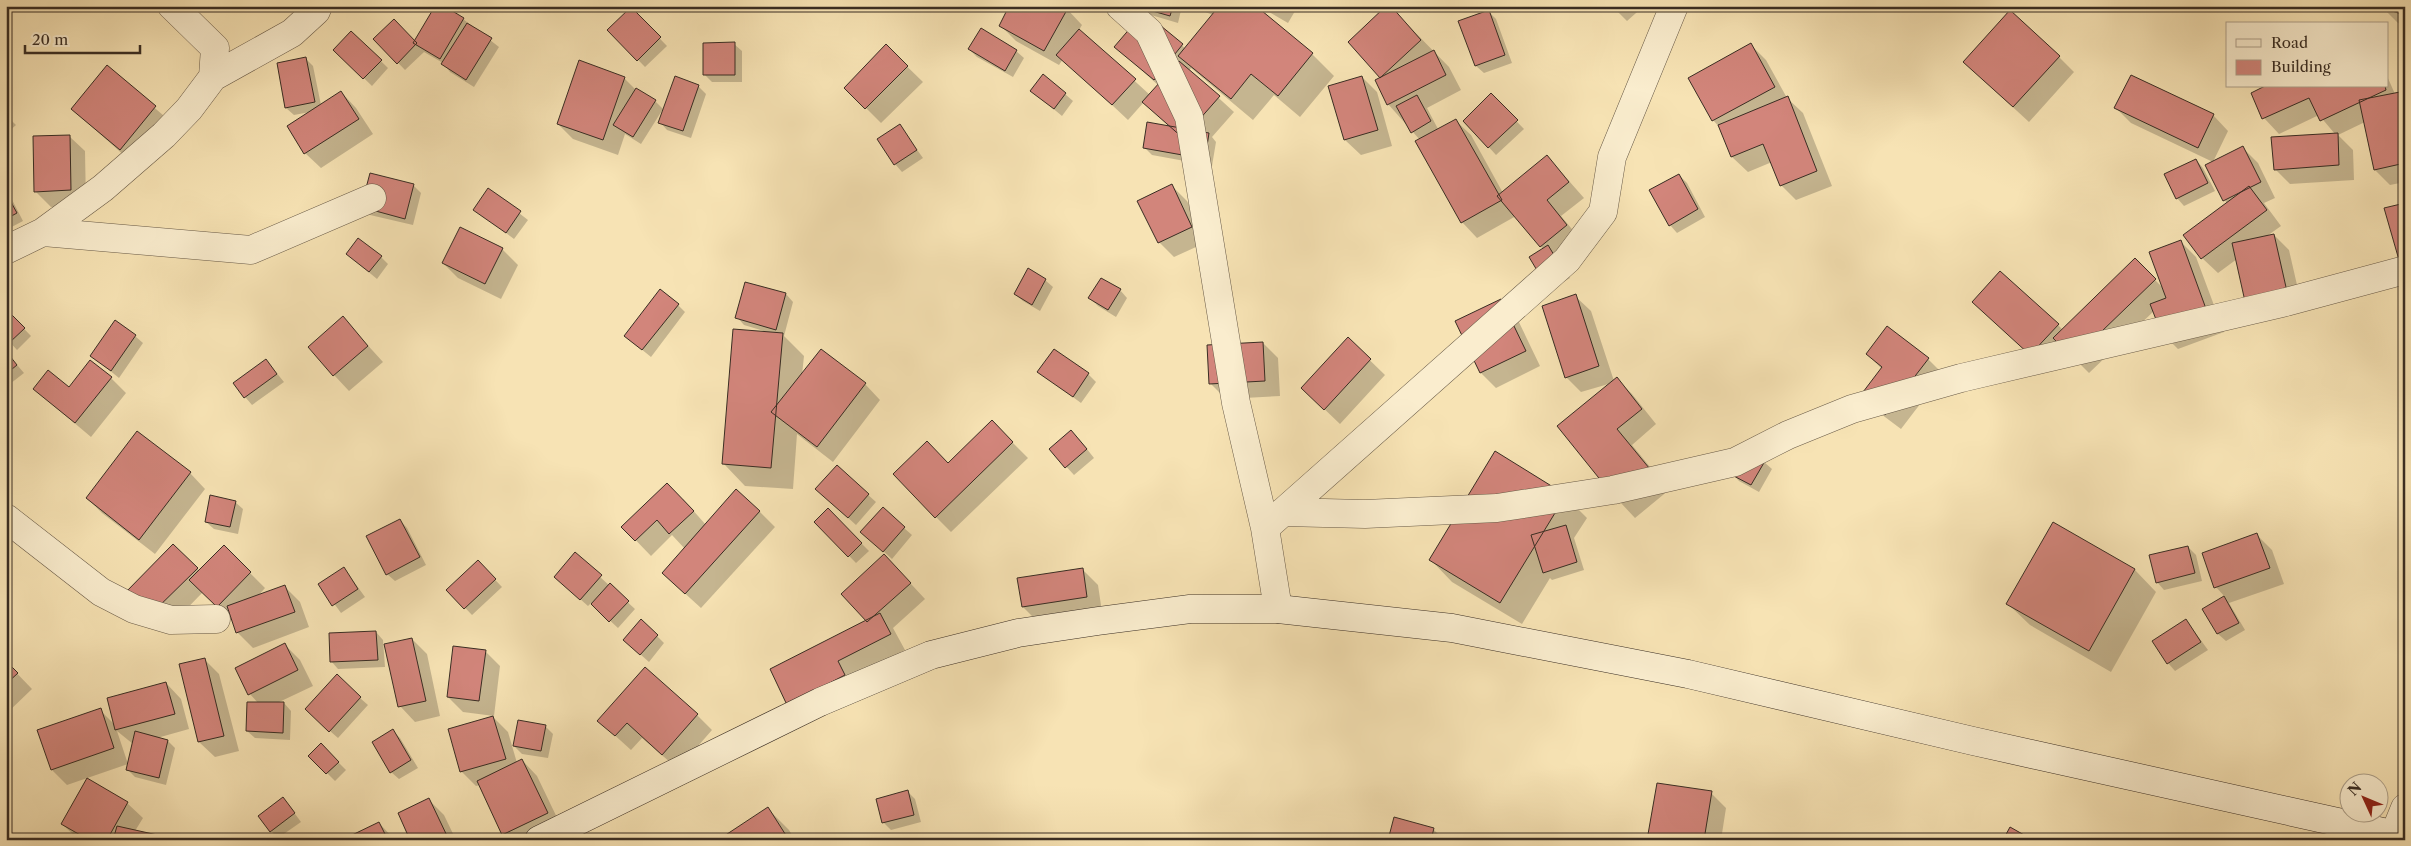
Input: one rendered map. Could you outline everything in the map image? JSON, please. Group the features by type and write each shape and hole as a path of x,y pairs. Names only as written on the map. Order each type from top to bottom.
{"street":[{"path":"172,6 215,48 213,77"},
{"path":"6,250 43,232 103,188 164,135 189,109 213,77 292,33 316,11 318,6"},
{"path":"1120,6 1148,32 1190,116 1236,403 1274,520 1278,609"},
{"path":"1274,520 1567,260 1603,212 1612,156 1674,6"},
{"path":"43,232 251,250 372,198"},
{"path":"1274,520 1497,508 1613,490 1735,462 1788,435 1852,409 1961,378 2286,302 2405,270"},
{"path":"6,518 101,592 134,609 171,620 216,619"},
{"path":"539,840 820,702 931,655 1018,633 1190,609 1278,609 1452,628 1688,674 1973,741 2399,836 2405,808"}],"building":[{"path":"435,6 444,6 464,18 440,59 413,43"},
{"path":"1009,6 1064,6 1068,8 1044,51 999,26"},
{"path":"1142,6 1173,6 1170,16 1142,8"},
{"path":"1219,6 1256,6 1313,53 1278,96 1251,74 1231,99 1178,56"},
{"path":"1386,6 1391,6 1421,40 1380,78 1348,42"},
{"path":"2382,6 2405,6 2405,15 2382,8"},
{"path":"631,7 661,37 637,61 607,30"},
{"path":"1489,10 1505,55 1475,66 1458,21"},
{"path":"2010,10 2060,56 2013,107 1963,62"},
{"path":"1144,12 1183,44 1154,80 1114,47"},
{"path":"394,19 417,43 397,64 373,39"},
{"path":"467,23 492,38 466,80 441,64"},
{"path":"981,28 1017,50 1005,71 968,49"},
{"path":"1079,29 1136,79 1112,105 1056,55"},
{"path":"351,31 382,60 363,79 333,50"},
{"path":"735,42 735,75 703,75 703,43"},
{"path":"1751,43 1775,87 1712,121 1688,78"},
{"path":"886,44 908,66 865,109 844,88"},
{"path":"1434,50 1446,75 1387,105 1375,80"},
{"path":"306,57 315,102 285,108 277,63"},
{"path":"579,60 625,77 603,140 557,124"},
{"path":"1179,61 1220,96 1183,138 1142,102"},
{"path":"107,65 156,106 120,150 71,109"},
{"path":"1043,74 1066,93 1054,109 1030,91"},
{"path":"2131,75 2214,114 2198,148 2114,108"},
{"path":"675,76 699,85 683,131 658,123"},
{"path":"1362,76 1378,130 1344,140 1328,86"},
{"path":"636,88 656,100 633,137 613,125"},
{"path":"2261,88 2386,88 2386,90 2320,121 2309,98 2262,119 2251,93"},
{"path":"341,91 359,119 304,154 287,126"},
{"path":"2405,91 2405,163 2374,170 2359,100"},
{"path":"1491,93 1518,120 1488,148 1463,121"},
{"path":"1417,95 1431,121 1411,133 1396,106"},
{"path":"1788,96 1817,171 1780,186 1763,144 1731,157 1718,125"},
{"path":"1456,119 1502,200 1461,223 1415,141"},
{"path":"1147,122 1209,133 1205,159 1143,148"},
{"path":"900,124 917,150 894,165 877,139"},
{"path":"2338,133 2339,165 2274,170 2271,137"},
{"path":"70,135 71,190 34,192 33,136"},
{"path":"2243,146 2261,182 2223,201 2205,165"},
{"path":"1547,155 1569,182 1547,200 1567,225 1540,247 1497,196"},
{"path":"2196,159 2208,183 2176,199 2164,174"},
{"path":"370,173 414,184 405,219 361,207"},
{"path":"1679,174 1698,209 1669,226 1649,190"},
{"path":"1172,184 1192,227 1158,243 1137,201"},
{"path":"2249,186 2267,210 2201,259 2183,235"},
{"path":"488,188 521,211 506,233 473,210"},
{"path":"6,193 17,213 6,219"},
{"path":"2405,203 2405,258 2399,260 2384,208"},
{"path":"460,227 503,248 485,284 442,263"},
{"path":"2274,234 2288,296 2246,306 2232,243"},
{"path":"358,238 382,256 369,272 346,254"},
{"path":"2181,240 2209,317 2162,335 2150,304 2166,298 2149,252"},
{"path":"1548,245 1563,270 1544,282 1529,257"},
{"path":"2135,258 2156,279 2073,359 2053,338"},
{"path":"1028,268 1046,279 1032,305 1014,294"},
{"path":"2000,271 2059,324 2030,355 1972,302"},
{"path":"1101,278 1121,289 1108,310 1088,298"},
{"path":"745,282 786,293 776,330 735,318"},
{"path":"660,289 679,304 642,350 624,336"},
{"path":"1576,294 1599,366 1565,378 1542,306"},
{"path":"1501,299 1526,351 1480,373 1455,321"},
{"path":"6,309 25,328 9,343 6,340"},
{"path":"343,316 368,346 333,376 308,347"},
{"path":"115,320 136,335 111,371 90,356"},
{"path":"1887,326 1929,358 1885,415 1860,396 1882,367 1866,354"},
{"path":"733,329 783,333 771,468 722,464"},
{"path":"1348,337 1371,359 1324,410 1301,388"},
{"path":"1263,342 1265,381 1209,384 1207,345"},
{"path":"821,349 866,383 817,447 771,412"},
{"path":"1054,349 1089,373 1073,397 1037,372"},
{"path":"6,351 17,365 6,374"},
{"path":"266,359 277,374 244,398 233,383"},
{"path":"90,360 112,377 75,423 33,389 48,370 69,387"},
{"path":"1617,377 1642,409 1617,429 1654,474 1619,503 1557,426"},
{"path":"992,420 1013,442 935,518 893,474 927,441 948,463"},
{"path":"1071,430 1087,449 1065,468 1049,449"},
{"path":"137,431 191,472 139,540 86,498"},
{"path":"1495,451 1566,495 1500,603 1429,560"},
{"path":"1765,461 1751,485 1730,474"},
{"path":"837,465 869,494 848,518 815,489"},
{"path":"667,483 694,511 669,534 657,520 635,541 621,527"},
{"path":"736,489 760,511 685,594 662,573"},
{"path":"210,495 236,501 230,527 205,522"},
{"path":"883,507 905,527 883,552 860,532"},
{"path":"828,508 862,543 848,557 814,522"},
{"path":"400,519 420,557 386,575 366,536"},
{"path":"2053,522 2135,569 2089,651 2006,604"},
{"path":"1566,525 1577,562 1543,573 1531,535"},
{"path":"2257,533 2270,568 2214,588 2202,553"},
{"path":"173,544 198,568 147,618 124,594"},
{"path":"224,545 251,572 217,607 189,580"},
{"path":"2188,546 2195,573 2156,583 2149,555"},
{"path":"575,552 602,575 580,600 554,577"},
{"path":"884,554 911,583 867,622 841,594"},
{"path":"478,560 496,579 464,609 446,590"},
{"path":"344,567 358,589 332,606 318,584"},
{"path":"1083,568 1087,597 1022,607 1017,578"},
{"path":"610,583 629,601 609,622 591,604"},
{"path":"285,585 295,612 236,633 227,606"},
{"path":"2224,596 2239,623 2217,634 2202,609"},
{"path":"880,613 891,634 838,661 845,675 787,705 770,669"},
{"path":"641,619 658,635 640,655 623,640"},
{"path":"2186,619 2201,642 2167,664 2152,641"},
{"path":"376,631 378,660 330,662 329,633"},
{"path":"412,638 426,701 398,707 384,644"},
{"path":"285,643 298,670 248,695 235,668"},
{"path":"453,646 486,650 479,701 447,697"},
{"path":"205,658 224,736 198,742 179,664"},
{"path":"6,661 18,673 6,684"},
{"path":"645,667 698,714 662,755 627,723 615,736 597,721"},
{"path":"337,674 361,697 329,732 305,709"},
{"path":"166,682 175,714 115,730 107,698"},
{"path":"247,702 284,702 283,733 246,731"},
{"path":"101,708 114,748 51,770 37,730"},
{"path":"493,716 506,759 460,772 448,729"},
{"path":"518,720 546,725 541,751 513,746"},
{"path":"393,729 411,760 390,773 372,742"},
{"path":"135,731 168,740 159,778 126,770"},
{"path":"321,743 339,762 326,774 308,756"},
{"path":"522,759 548,813 502,835 477,781"},
{"path":"87,778 128,802 107,840 89,840 61,824"},
{"path":"1657,783 1712,791 1704,840 1647,840"},
{"path":"908,790 914,815 882,823 876,799"},
{"path":"283,797 295,813 270,832 258,816"},
{"path":"429,798 449,840 410,840 398,813"},
{"path":"768,807 789,840 718,840"},
{"path":"1394,817 1434,828 1431,840 1388,840"},
{"path":"379,822 388,840 352,840 350,836"},
{"path":"117,826 162,836 161,840 113,840"},
{"path":"2010,827 2033,840 2003,840"}]}
